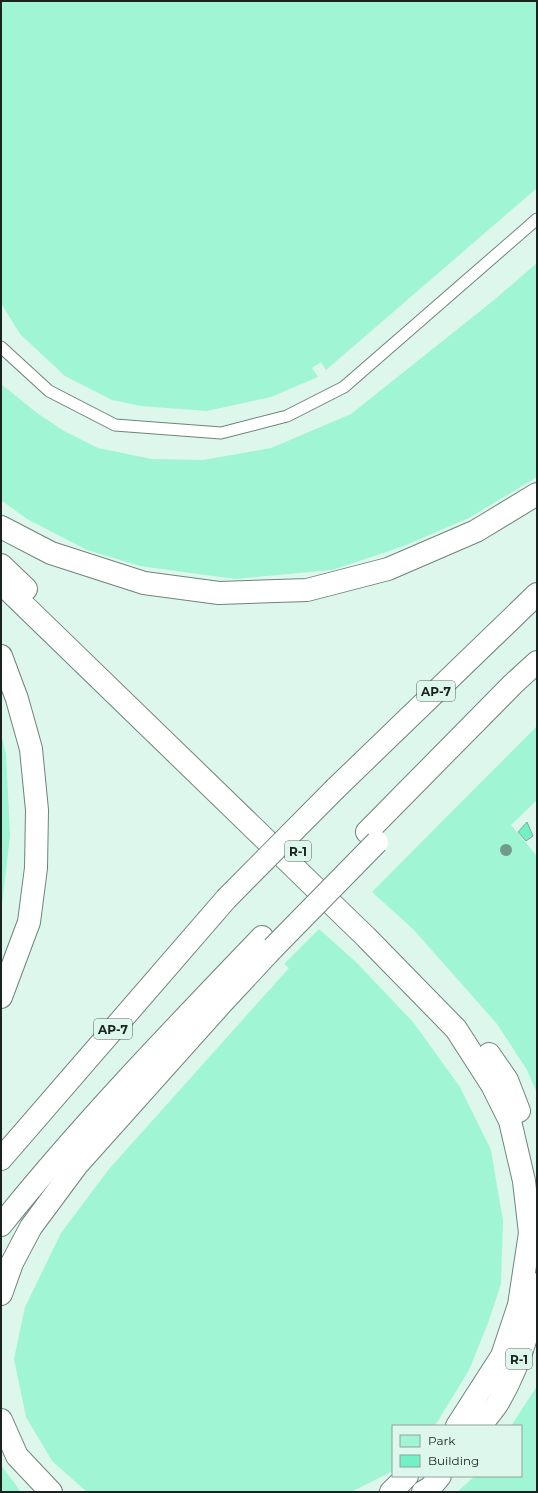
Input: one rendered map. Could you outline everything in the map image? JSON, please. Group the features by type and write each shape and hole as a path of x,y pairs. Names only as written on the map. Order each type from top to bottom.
{"highway":[{"path":"1,527 51,552 144,583 219,593 307,590 388,569 476,531 537,494"},
{"name":"R-1","path":"1,565 366,917 464,1019 507,1080 521,1116 537,1176"},
{"path":"1,583 372,942 456,1029 492,1085 510,1120 524,1181 530,1233 519,1305 502,1356 458,1425"},
{"name":"AP-7","path":"1,1159 226,899 336,788 537,594"},
{"path":"1,656 17,699 31,749 37,810 36,868 29,922 1,997"},
{"path":"1,1225 34,1184 138,1066 268,943 372,837 513,684 537,662"},
{"path":"372,837 537,681"},
{"path":"1,1294 12,1263 31,1226 77,1165 221,1004 268,943"},
{"name":"R-1","path":"481,1425 498,1402 516,1367 534,1308 537,1284"},
{"path":"1,1420 17,1456 50,1492"},
{"path":"391,1492 406,1477"},
{"path":"423,1492 430,1488 439,1477"}],"lane":[{"path":"1,347 49,391 115,425 221,433 287,416 344,387 537,219"}],"green space":[{"path":"1,1 537,1 537,188 326,370 321,362 312,368 318,377 271,397 207,411 141,406 112,400 65,376 20,334 1,303"},
{"path":"537,263 537,477 469,518 404,546 332,570 235,579 140,566 87,550 27,519 1,500 1,384 37,413 64,431 98,448 152,459 203,460 271,448 351,414 494,300"},
{"path":"537,726 537,800 511,825 537,856 537,1093 527,1070 497,1024 413,929 372,892"},
{"path":"1,734 6,754 10,835 1,914"},
{"path":"319,929 356,962 413,1022 460,1087 491,1150 503,1221 501,1284 488,1323 469,1370 435,1425 392,1425 392,1470 351,1492 87,1492 52,1461 26,1417 14,1359 25,1307 61,1233 109,1169 289,968 284,964"},
{"path":"537,1386 537,1492 457,1492 474,1477 522,1477 522,1425 512,1425"},
{"path":"1,1465 21,1492 1,1492"}],"building":[{"path":"527,822 533,836 526,841 518,832"}]}
